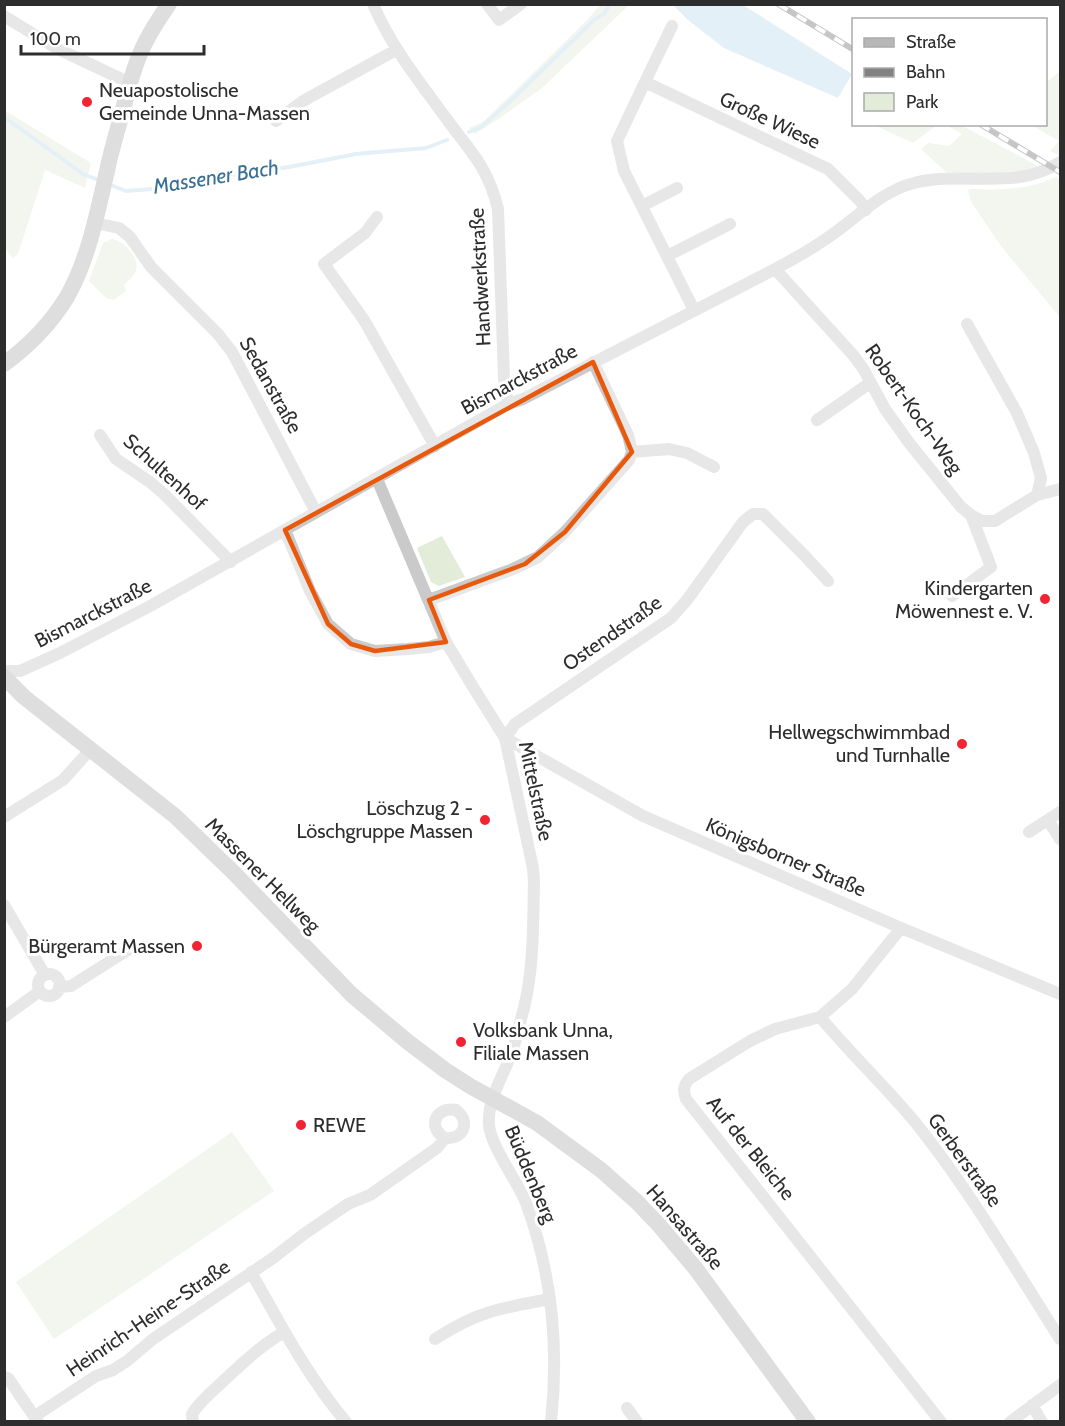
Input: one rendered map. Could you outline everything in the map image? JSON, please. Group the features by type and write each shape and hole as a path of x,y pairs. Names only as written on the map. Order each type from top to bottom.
{"main road":[{"path":"4,364 51,320 67,297 83,261 95,223 130,83 144,44 169,4"},
{"name":"Massener Hellweg","path":"4,677 24,697 175,816 233,872 352,995 445,1070 493,1099"},
{"name":"Hansastraße","path":"493,1099 537,1123 601,1170 644,1209 696,1269 808,1422"}],"street":[{"path":"487,4 499,20 521,4"},
{"name":"Handwerkstraße","path":"377,6 396,50 479,161 494,189 498,209 504,378 508,404"},
{"path":"4,16 56,48 130,83"},
{"path":"672,26 617,141 624,171 694,310"},
{"path":"276,121 303,101 396,50"},
{"name":"Große Wiese","path":"645,82 828,169 866,210"},
{"name":"Bismarckstraße","path":"4,670 20,671 60,653 231,562 508,404 523,399 805,253 899,187 939,178 1022,178 1044,171 1060,162"},
{"path":"642,206 676,188"},
{"path":"377,217 365,233 324,264 364,320 435,446"},
{"name":"Sedanstraße","path":"95,223 119,228 130,237 151,267 218,334 232,352 316,512"},
{"path":"667,256 730,224"},
{"name":"Robert-Koch-Weg","path":"775,269 854,356 885,409 910,444 961,507 971,515"},
{"path":"967,324 1017,413 1034,453 1041,478 1037,495"},
{"path":"429,600 513,569 538,557 553,545 628,460 632,452 628,435 593,362"},
{"path":"817,420 870,382"},
{"name":"Schultenhof","path":"100,435 116,459 164,494 231,562"},
{"path":"632,452 669,449 687,453 714,467"},
{"name":"Mittelstraße","path":"377,479 447,642 505,738 533,868 531,976 513,1051 493,1099"},
{"path":"971,515 982,521 995,521 1037,495 1060,489"},
{"name":"Ostendstraße","path":"505,738 515,724 670,618 687,600 743,522 753,514 763,514 828,581"},
{"path":"952,596 991,567 971,515"},
{"path":"285,530 310,591 328,624 351,644 375,651 408,650 447,642"},
{"name":"Königsborner Straße","path":"505,738 643,816 1060,994"},
{"path":"4,817 63,780 90,750"},
{"path":"1029,832 1060,812"},
{"path":"1048,820 1060,839"},
{"path":"4,905 45,975"},
{"name":"Auf der Bleiche","path":"901,928 852,988 820,1017 775,1029 750,1041 689,1079 683,1091 687,1100 941,1422"},
{"path":"59,987 71,986 135,946"},
{"path":"51,974 57,978 59,987 56,993 50,995 40,992 38,982 42,976 51,974"},
{"path":"4,1017 40,992"},
{"name":"Gerberstraße","path":"820,1017 916,1124 943,1160 1060,1339"},
{"name":"Büddenberg","path":"493,1099 489,1129 525,1201 538,1241 550,1299 555,1354 551,1422"},
{"name":"Heinrich-Heine-Straße","path":"37,1419 96,1377 127,1361 153,1339 348,1204 370,1195 437,1148 445,1138"},
{"name":"Heinrich-Heine-Straße","path":"251,1272 310,1374 346,1422"},
{"path":"435,1340 453,1328 492,1311 550,1299"},
{"path":"193,1422 192,1414 197,1406 232,1373 272,1339 284,1332"},
{"path":"4,1377 8,1378 37,1419"},
{"path":"1010,1422 1060,1385"},
{"path":"1032,1406 1042,1422"},
{"path":"627,1408 637,1422"}],"highlighted area":[{"path":"593,362 632,452 565,532 525,564 429,600 446,642 375,651 351,644 328,624 285,530"}],"green space":[{"path":"601,4 629,5 542,88 475,134 469,128 483,122"},
{"path":"1060,71 1060,153 1058,155 1050,151 1059,141 1033,126 1047,126 1047,82"},
{"path":"4,110 91,163 85,188 45,170 18,254 13,258 5,249"},
{"path":"876,126 936,126 913,143"},
{"path":"948,126 963,126 1038,166 1004,173 946,172 922,150 929,143 949,146 962,134"},
{"path":"1056,177 1060,180 1060,319 1001,246 971,202 968,191 970,189 1025,187"},
{"path":"112,239 117,240 130,251 137,265 134,275 124,285 126,291 114,300 106,298 89,281 103,243"},
{"path":"442,536 465,577 439,586 431,582 417,548"},
{"path":"232,1132 274,1191 54,1339 16,1282"}],"water":[{"path":"673,5 743,5 852,74 838,98 724,48"}],"waterway":[{"name":"Massener Bach","path":"469,132 481,127 505,106 594,20 604,14 610,4"},
{"name":"Massener Bach","path":"4,117 83,174 101,181"},
{"name":"Massener Bach","path":"108,184 126,191 153,189 356,154 426,148 447,140"}],"railway":[{"path":"778,4 852,49"},
{"path":"983,126 1060,172"}],"place":[{"name":"Neuapostolische Gemeinde Unna-Massen","path":"87,102"},
{"name":"Kindergarten Möwennest e. V.","path":"1045,599"},
{"name":"Hellwegschwimmbad und Turnhalle","path":"962,744"},
{"name":"Löschzug 2 - Löschgruppe Massen","path":"485,820"},
{"name":"Bürgeramt Massen","path":"197,946"},
{"name":"Volksbank Unna, Filiale Massen","path":"461,1042"},
{"name":"REWE","path":"301,1125"}]}
